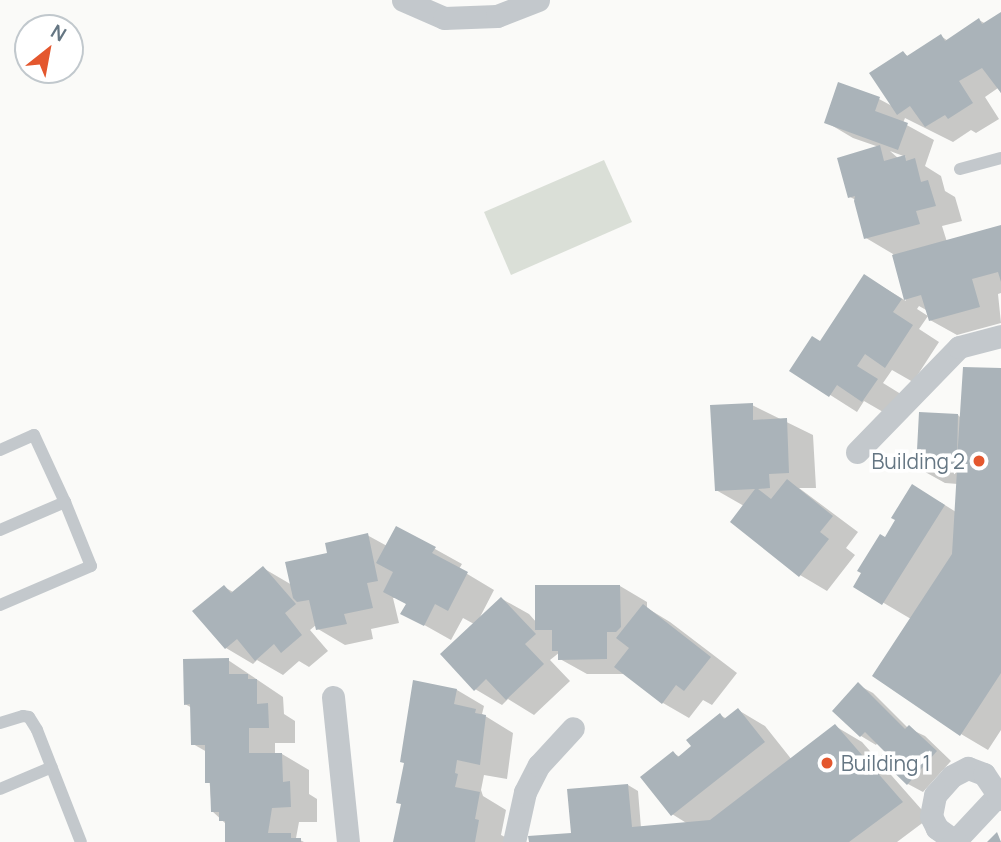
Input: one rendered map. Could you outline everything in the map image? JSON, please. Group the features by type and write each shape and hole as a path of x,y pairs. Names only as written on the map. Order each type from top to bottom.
{"street":[{"path":"403,0 444,18 497,16 538,0"},
{"path":"857,452 959,347 1001,336"},
{"path":"333,697 348,842"},
{"path":"514,842 525,792 539,765 573,728"},
{"path":"968,768 984,774 1000,795 955,842 937,828 931,816 935,795 952,776 968,768"}],"lane":[{"path":"960,169 1001,158"},
{"path":"0,450 34,435 91,566 0,605"},
{"path":"0,530 65,502"},
{"path":"0,723 29,717 37,730 81,842"},
{"path":"0,789 52,767"}],"shaded area":[{"path":"604,160 632,222 511,275 484,212"}],"building":[{"path":"1001,12 1001,93 982,68 959,81 973,103 948,119 945,115 925,127 910,106 897,115 869,73 903,51 907,56 941,34 945,41 979,18 982,24"},
{"path":"838,82 880,97 875,111 908,123 898,150 824,123"},
{"path":"880,145 884,161 905,155 906,161 915,158 921,182 928,180 936,206 916,211 920,224 864,239 855,196 848,198 837,158"},
{"path":"1001,225 1001,282 998,272 972,279 980,307 929,321 921,295 904,300 892,255"},
{"path":"864,274 902,299 893,312 913,325 885,368 865,354 857,366 878,379 862,402 837,385 829,397 789,371 812,336 820,341"},
{"name":"Building 2","path":"963,367 1001,368 1001,673 960,736 872,676 952,554 957,470 916,469 919,412 958,414 957,460"},
{"path":"753,403 753,420 787,418 789,473 769,474 770,488 758,489 771,499 787,479 833,516 820,532 829,539 799,577 730,522 755,489 715,491 710,405"},
{"path":"912,484 945,505 882,605 853,587 861,573 857,571 880,534 885,537 895,520 891,518"},
{"path":"396,526 436,547 432,553 468,572 448,611 435,604 424,626 400,614 406,604 383,592 393,572 376,563"},
{"path":"368,533 378,581 367,583 373,608 344,614 347,624 316,630 309,600 297,602 293,598 285,562 327,553 325,543"},
{"path":"263,566 296,604 285,613 302,635 281,653 274,644 255,661 237,639 225,649 192,611 224,585 231,593"},
{"path":"535,585 620,585 621,627 616,632 607,632 607,659 558,660 558,651 552,651 552,630 535,630"},
{"path":"501,597 536,634 525,644 544,664 506,700 486,679 474,691 440,654"},
{"path":"643,604 711,657 684,691 676,685 662,704 614,667 629,648 616,638"},
{"path":"229,658 229,674 248,674 248,679 257,679 257,704 268,703 269,728 249,728 249,753 282,753 283,782 290,781 291,807 272,808 268,833 291,833 291,838 301,838 301,842 225,842 225,821 219,821 219,812 211,812 210,783 205,783 205,745 191,745 190,704 184,705 183,659"},
{"path":"413,680 457,689 454,704 476,709 475,713 486,715 480,765 457,760 455,773 458,774 455,787 480,792 475,819 479,820 475,842 393,842 401,804 396,803 404,763 400,762"},
{"path":"858,682 905,729 909,725 937,751 907,785 879,758 885,752 865,732 860,737 832,711"},
{"path":"738,708 765,742 671,816 640,777 673,751 678,757 691,746 686,740 720,713 724,719"},
{"name":"Building 1","path":"835,724 903,802 849,842 529,842 528,836 571,833 567,789 628,784 632,827 710,820"},
{"path":"997,832 1001,842 987,842"}],"place":[{"name":"Building 2","path":"979,461"},
{"name":"Building 1","path":"827,763"}]}
